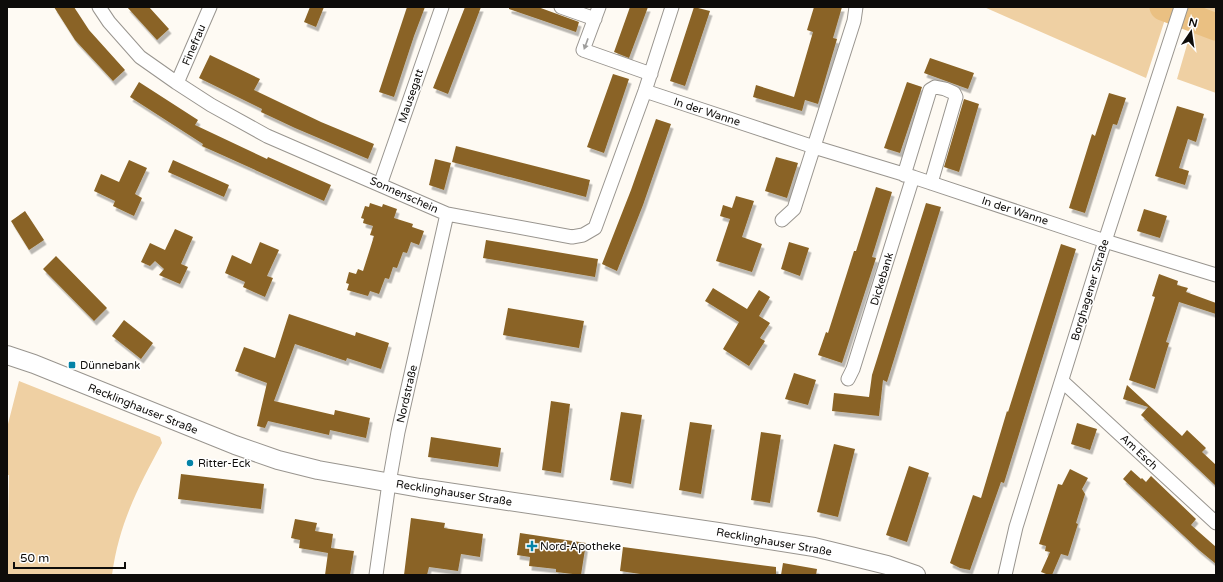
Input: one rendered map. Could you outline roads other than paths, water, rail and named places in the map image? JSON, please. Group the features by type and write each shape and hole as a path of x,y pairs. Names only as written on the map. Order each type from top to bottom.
{"street":[{"name":"Sonnenschein","path":"99,7 109,22 140,57 211,104 268,136 447,214 572,237 583,235 595,228 646,91 672,7"},
{"name":"Finefrau","path":"178,83 210,7"},
{"name":"Mausegatt","path":"380,185 442,7"},
{"path":"561,7 597,13 583,50 651,74"},
{"path":"782,220 794,209 854,21 856,7"},
{"name":"Borghagener Straße","path":"1005,575 1016,527 1105,241 1181,7"},
{"name":"Dickebank","path":"848,379 853,369 908,176 930,90 935,87 954,93 956,98 931,183"},
{"name":"In der Wanne","path":"646,91 1105,241 1216,275"},
{"name":"Nordstraße","path":"376,575 398,432 447,214"},
{"name":"Recklinghauser Straße","path":"7,355 34,364 235,445 278,460 318,470 389,483 806,546 887,565 916,575"},
{"name":"Am Esch","path":"1062,381 1216,523"}],"waterway":[{"path":"1163,7 1216,27"}],"place":[{"name":"Dünnebank","path":"72,365"},
{"name":"Ritter-Eck","path":"190,463"},
{"name":"Nord-Apotheke","path":"532,546"}]}
